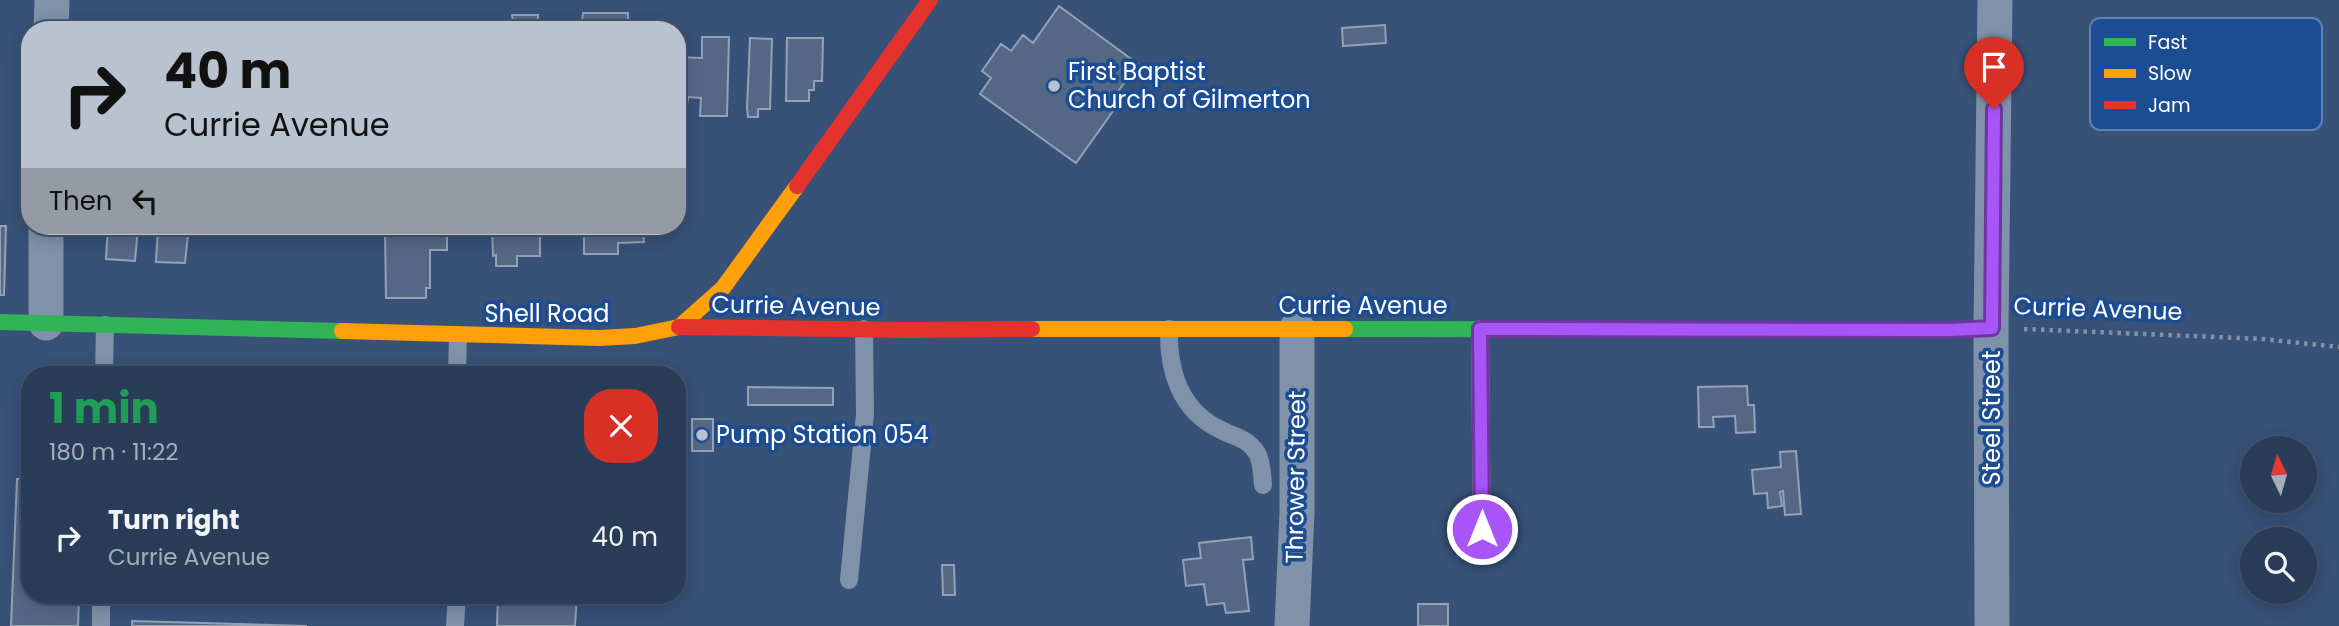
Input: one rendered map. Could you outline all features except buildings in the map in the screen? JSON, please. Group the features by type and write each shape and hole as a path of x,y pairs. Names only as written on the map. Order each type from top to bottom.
{"street":[{"path":"51,21 52,0"},
{"name":"Shell Road","path":"0,323 599,338 635,336 679,327 723,288 930,0"},
{"name":"Steel Street","path":"1992,626 1995,0"},
{"path":"46,235 46,323"},
{"name":"Currie Avenue","path":"679,327 1992,328"},
{"name":"Thrower Street","path":"1292,626 1297,512 1297,328"}],"lane":[{"path":"104,366 105,325"},
{"path":"849,580 866,414 864,329"},
{"path":"1169,329 1169,355 1181,394 1201,418 1242,437 1259,455 1263,485"},
{"path":"1480,329 1482,554"},
{"path":"457,336 457,366"},
{"path":"101,604 101,626"},
{"path":"456,626 457,604"}],"path":[{"name":"Currie Avenue","path":"1992,328 2189,335 2339,347"}],"traffic: fast":[{"path":"0,322 342,331"},
{"path":"1345,329 1991,328"}],"traffic: slow":[{"path":"342,331 599,338 635,336 679,327 723,288 797,186"},
{"path":"1032,329 1345,329"}],"traffic: jam":[{"path":"797,186 930,0"},
{"path":"679,327 1032,329"}],"place":[{"name":"First Baptist Church of Gilmerton","path":"1054,86"},
{"name":"Pump Station 054","path":"702,435"}],"route":[{"path":"1482,529 1480,329 1992,328 1994,109"}]}
